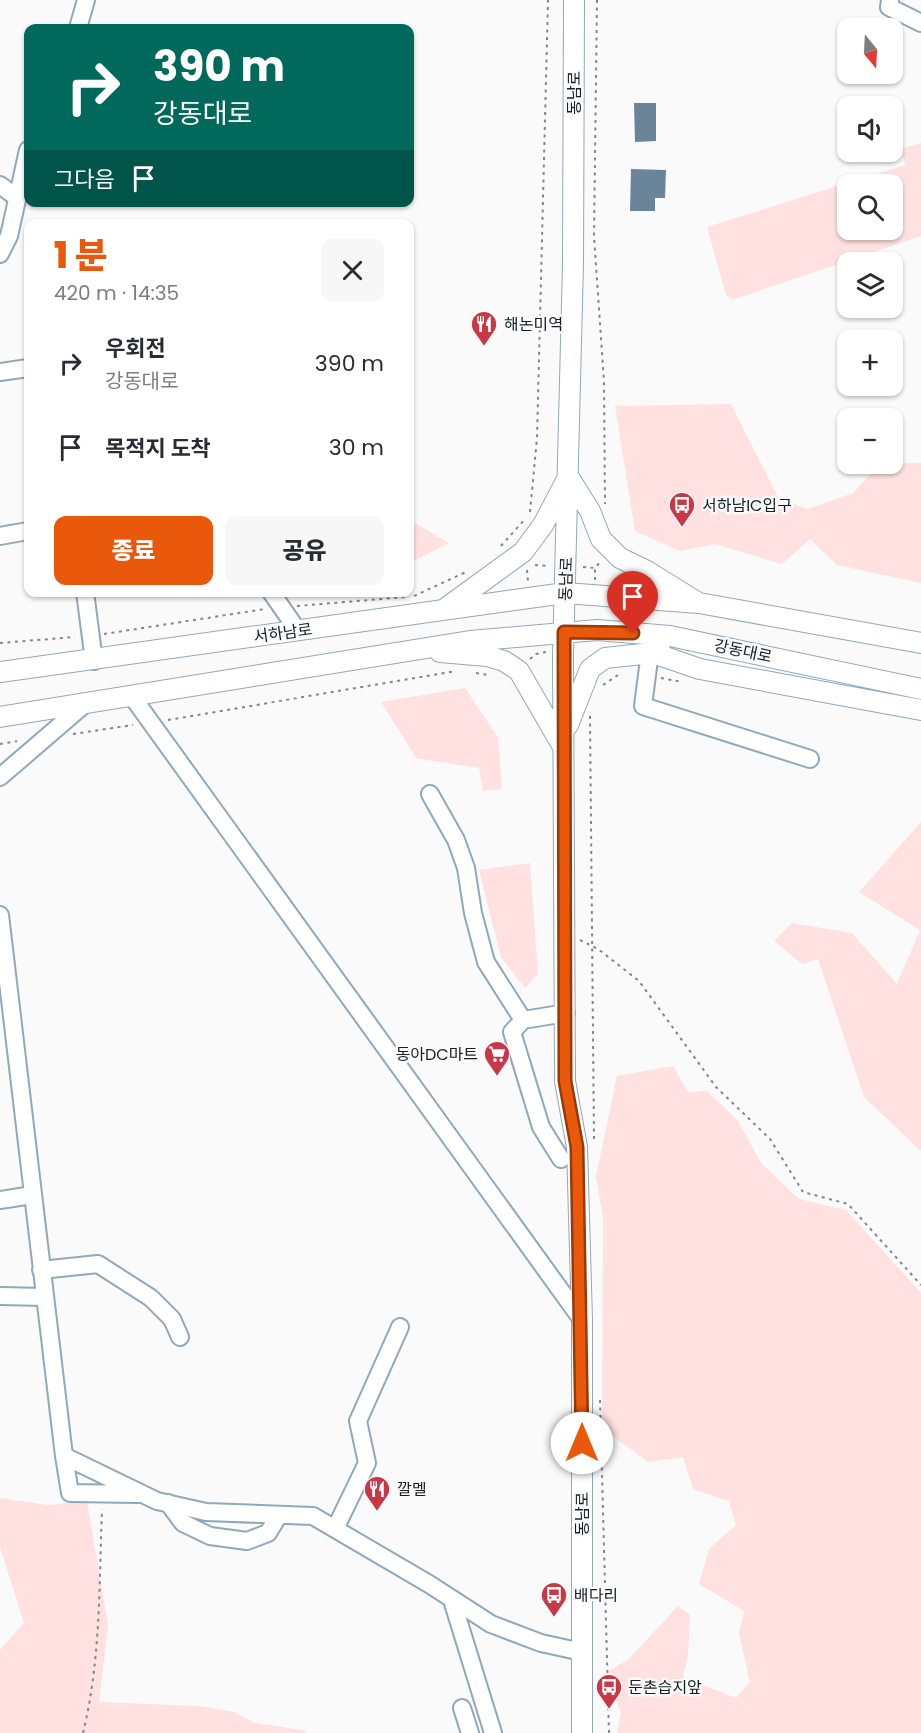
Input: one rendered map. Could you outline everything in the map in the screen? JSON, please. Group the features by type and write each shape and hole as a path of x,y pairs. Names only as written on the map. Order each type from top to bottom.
{"main road":[{"name":"동남로","path":"574,0 573,264 563,742 565,1081 577,1147 582,1320 582,1733"},
{"path":"568,476 590,511 601,538 620,558 647,571 699,603"},
{"path":"446,609 523,552 543,525 568,476"},
{"path":"565,593 699,603 921,643"},
{"name":"서하남로","path":"0,672 94,661 565,593"},
{"name":"강동대로","path":"564,632 597,630 670,636 921,689"},
{"path":"0,717 470,641 564,632"},
{"path":"418,649 487,656 504,661 519,671 563,742"},
{"path":"563,742 590,669 605,658 650,652 743,651"},
{"path":"650,652 700,669 921,710"}],"street":[{"path":"79,24 86,0"},
{"path":"890,0 889,7 921,23"},
{"path":"0,254 9,236 24,166"},
{"path":"0,185 16,197"},
{"path":"0,372 24,369"},
{"path":"0,536 24,532"},
{"path":"86,597 94,661"},
{"path":"275,597 298,631"},
{"path":"650,652 642,706 810,759"},
{"path":"131,695 582,1320"},
{"path":"0,777 86,703"},
{"path":"430,795 456,840 466,868 473,913 486,962 523,1020"},
{"path":"0,915 32,1196 70,1493 141,1494"},
{"path":"561,1159 541,1127 512,1032 523,1020 566,1013"},
{"path":"0,1200 32,1196"},
{"path":"41,1270 98,1264 152,1298 172,1319 180,1337"},
{"path":"0,1296 45,1297"},
{"path":"335,1529 367,1462 358,1421 400,1327"},
{"path":"64,1456 141,1494 168,1503 206,1512 313,1516 491,1624 541,1643 582,1652"},
{"path":"168,1503 183,1523 210,1536 247,1541 268,1533 279,1515"},
{"path":"452,1600 493,1733"},
{"path":"462,1708 470,1733"}],"path":[{"path":"498,549 530,514 537,438 548,0"},
{"path":"597,0 594,236 604,382 606,509"},
{"path":"414,597 466,572"},
{"path":"0,643 91,636 282,607 413,597"},
{"path":"151,723 460,670"},
{"path":"599,687 624,671"},
{"path":"470,672 491,675"},
{"path":"590,716 594,1143"},
{"path":"565,933 592,946 639,981 716,1086 770,1139 803,1192 848,1204 921,1285"},
{"path":"600,1390 609,1733"},
{"path":"83,1733 91,1699 100,1624 103,1493"}],"shaded area":[{"path":"921,143 921,236 874,252 837,252 837,264 732,300 726,295 707,227 837,186 837,240 903,240 903,174 876,174 905,165 903,148"},
{"path":"731,404 779,499 808,509 853,493 871,474 903,474 903,463 921,463 921,583 837,565 810,539 782,564 715,544 680,551 635,531 615,406"},
{"path":"414,522 449,543 414,561"},
{"path":"465,688 498,737 502,789 483,791 479,768 416,758 381,702"},
{"path":"921,822 921,1151 864,1097 818,959 802,964 774,941 792,923 852,933 897,984 920,930 859,892"},
{"path":"530,863 538,974 525,988 501,957 479,870"},
{"path":"673,1066 688,1092 707,1091 738,1121 761,1163 799,1199 846,1210 921,1293 921,1733 617,1733 621,1713 606,1673 629,1659 678,1606 690,1615 688,1655 683,1677 736,1698 750,1682 739,1633 744,1611 699,1584 709,1549 736,1525 729,1501 693,1489 683,1457 648,1462 602,1428 603,1218 596,1176 617,1076"},
{"path":"0,1498 48,1505 87,1501 108,1625 99,1702 199,1706 234,1712 255,1723 303,1730 307,1733 0,1733 0,1650 24,1623 0,1547"}],"building":[{"path":"634,103 656,103 656,141 635,142"},
{"path":"631,169 666,170 665,198 655,198 655,211 630,211"}],"place":[{"name":"해논미역","path":"484,347"},
{"name":"서하남IC입구","path":"682,528"},
{"name":"동아DC마트","path":"497,1077"},
{"name":"깔멜","path":"377,1512"},
{"name":"배다리","path":"554,1618"},
{"name":"둔촌습지앞","path":"609,1710"}],"route":[{"path":"582,1443 582,1320 577,1147 565,1081 564,632 597,630 633,633"}]}
